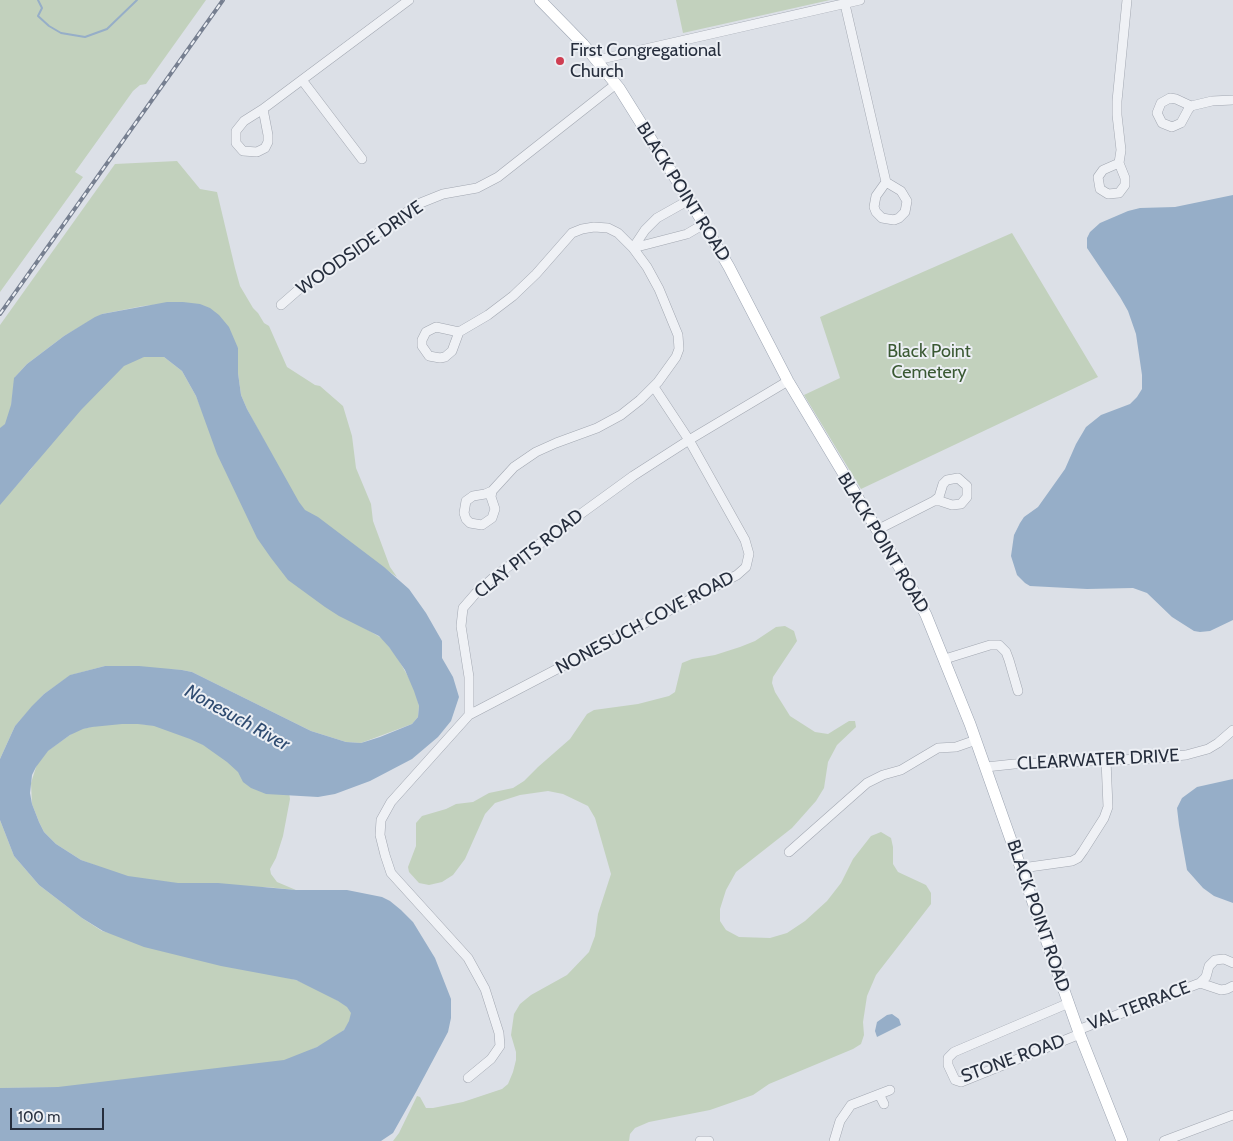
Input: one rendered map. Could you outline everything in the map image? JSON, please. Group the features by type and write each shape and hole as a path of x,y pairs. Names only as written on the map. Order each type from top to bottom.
{"main road":[{"name":"BLACK POINT ROAD","path":"540,0 597,60 616,84 689,200 729,267 788,382 926,615 976,740 1079,1032 1122,1141"}],"street":[{"path":"263,109 268,142 265,148 257,152 243,150 235,140 237,129 244,121 263,109 409,0"},
{"path":"597,60 860,0"},
{"path":"1118,163 1121,155 1117,101 1127,0"},
{"path":"845,2 886,182"},
{"path":"302,80 362,159"},
{"name":"WOODSIDE DRIVE","path":"281,305 297,291 418,204 443,194 477,188 498,177 616,84"},
{"path":"1192,106 1212,101 1233,100"},
{"path":"634,248 645,230 657,218 689,200"},
{"path":"634,248 687,234 704,224"},
{"path":"459,332 488,315 513,296 536,274 569,237 577,231 589,227 608,228 624,237 634,248 659,289 676,329 678,340 676,358 654,387 640,400 613,420 597,428 544,447 514,467 492,490"},
{"name":"CLAY PITS ROAD","path":"469,715 469,677 461,626 462,612 465,605 494,577 633,476 689,440 788,382"},
{"name":"NONESUCH COVE ROAD","path":"469,715 731,578 746,567 750,554 745,540 689,440 654,387"},
{"path":"877,530 934,502"},
{"path":"945,659 990,645 999,645 1006,652 1018,691"},
{"path":"468,1078 491,1059 500,1046 499,1033 485,989 468,958 394,877 384,855 380,835 381,820 391,802 469,715"},
{"name":"CLEARWATER DRIVE","path":"986,767 1186,755 1208,749 1233,730"},
{"path":"788,852 867,783 883,775 901,770 938,748 956,747 976,740"},
{"path":"1022,868 1072,861 1078,858 1104,818 1108,807 1106,760"},
{"name":"VAL TERRACE","path":"1079,1032 1200,982 1206,976 1209,966 1215,960 1224,959 1233,963"},
{"name":"VAL TERRACE","path":"1200,982 1221,990 1233,986"},
{"name":"STONE ROAD","path":"1069,1003 954,1052 948,1058 948,1065 955,1080 961,1082 1079,1032"},
{"path":"834,1141 840,1121 846,1110 856,1103 890,1090"},
{"path":"879,1094 884,1104"},
{"path":"1164,1141 1233,1116"},
{"path":"700,1141 709,1141"}],"green space":[{"path":"0,0 206,0 146,84 140,85 133,91 75,172 83,177 0,292"},
{"path":"676,0 830,0 683,33"},
{"path":"177,161 200,189 217,192 240,286 253,308 264,323 269,326 287,367 315,385 320,386 343,406 352,436 356,468 371,504 373,521 390,567 397,577 302,512 241,395 238,373 238,348 183,302 143,306 102,314 64,336 27,364 15,377 9,421 0,429 0,325 115,164"},
{"name":"Black Point Cemetery","path":"1012,233 1098,377 861,489 804,395 840,378 820,317"},
{"path":"152,356 164,357 182,371 202,411 340,613 383,639 397,657 414,687 419,706 418,717 412,724 361,743 346,742 311,731 192,672 105,666 71,675 44,694 15,726 0,759 0,503 31,469 63,426 126,363"},
{"path":"785,626 794,631 797,641 773,677 772,683 775,692 790,716 815,732 828,734 849,721 855,721 856,727 837,745 828,762 824,788 816,801 792,828 736,872 726,890 720,909 720,921 726,930 739,937 770,938 787,933 805,921 827,901 841,883 853,859 871,836 881,832 891,838 893,864 898,872 926,885 931,893 931,904 876,975 867,996 863,1022 864,1035 861,1044 769,1084 753,1095 710,1110 649,1122 635,1128 630,1134 629,1141 393,1141 399,1133 417,1096 420,1097 426,1108 433,1108 463,1102 502,1089 508,1084 516,1060 516,1052 511,1035 514,1014 520,1004 531,995 567,975 589,952 595,936 598,914 611,874 595,818 588,806 563,794 548,791 520,795 495,803 485,814 465,859 453,875 442,882 429,885 419,883 409,872 408,867 416,846 416,823 422,816 456,804 473,802 489,793 513,788 524,781 570,739 587,714 594,710 638,704 669,696 675,692 682,663 740,647 755,641 776,627"},
{"path":"118,721 173,728 289,792 290,799 283,836 276,858 270,869 277,882 296,890 266,887 223,890 123,876 81,860 56,844 44,832 32,804 31,783 37,764 46,752 77,730"},
{"path":"0,820 14,856 39,885 102,931 296,980 321,990 348,1007 353,1013 352,1019 344,1030 328,1042 287,1061 86,1087 0,1088"}],"water":[{"path":"1233,195 1233,620 1210,631 1194,631 1172,617 1147,593 1133,588 1087,589 1030,586 1017,575 1011,556 1014,535 1020,523 1024,517 1038,507 1065,469 1086,427 1101,415 1130,404 1142,389 1142,375 1136,334 1128,311 1087,248 1087,238 1090,232 1100,223 1128,211 1140,208 1175,207"},
{"name":"Nonesuch River","path":"167,302 200,304 210,308 229,327 238,348 238,373 241,395 299,502 305,510 318,517 384,567 409,589 442,641 442,658 453,677 459,697 451,721 438,737 412,759 370,781 335,794 318,797 266,794 251,788 243,782 238,772 203,745 154,726 122,724 83,729 70,735 48,751 32,775 30,793 32,804 44,832 56,844 81,860 128,876 178,883 218,883 296,890 347,890 382,897 401,910 413,922 435,958 451,999 451,1018 448,1032 393,1133 381,1141 0,1141 0,1088 58,1087 284,1060 317,1047 344,1030 351,1013 347,1007 338,1001 296,980 221,966 144,947 103,931 82,918 39,885 14,856 0,820 0,759 15,726 32,706 44,694 70,675 105,666 139,666 192,672 311,731 346,742 361,743 380,737 412,724 418,717 419,706 405,670 379,636 325,607 288,580 271,558 257,538 217,454 196,396 182,371 164,357 144,357 124,366 81,410 0,505 0,428 5,424 11,405 14,378 27,364 64,336 95,317 102,314"},
{"path":"1233,779 1233,903 1214,896 1203,888 1187,870 1177,808 1182,798 1197,787"},
{"path":"892,1014 899,1019 901,1025 877,1037 875,1031 877,1022"}],"waterway":[{"path":"38,0 42,8 38,16 49,26 61,33 85,37 107,29 137,0"}],"railway":[{"path":"0,314 223,0"}],"place":[{"name":"First Congregational Church","path":"560,61"}]}
